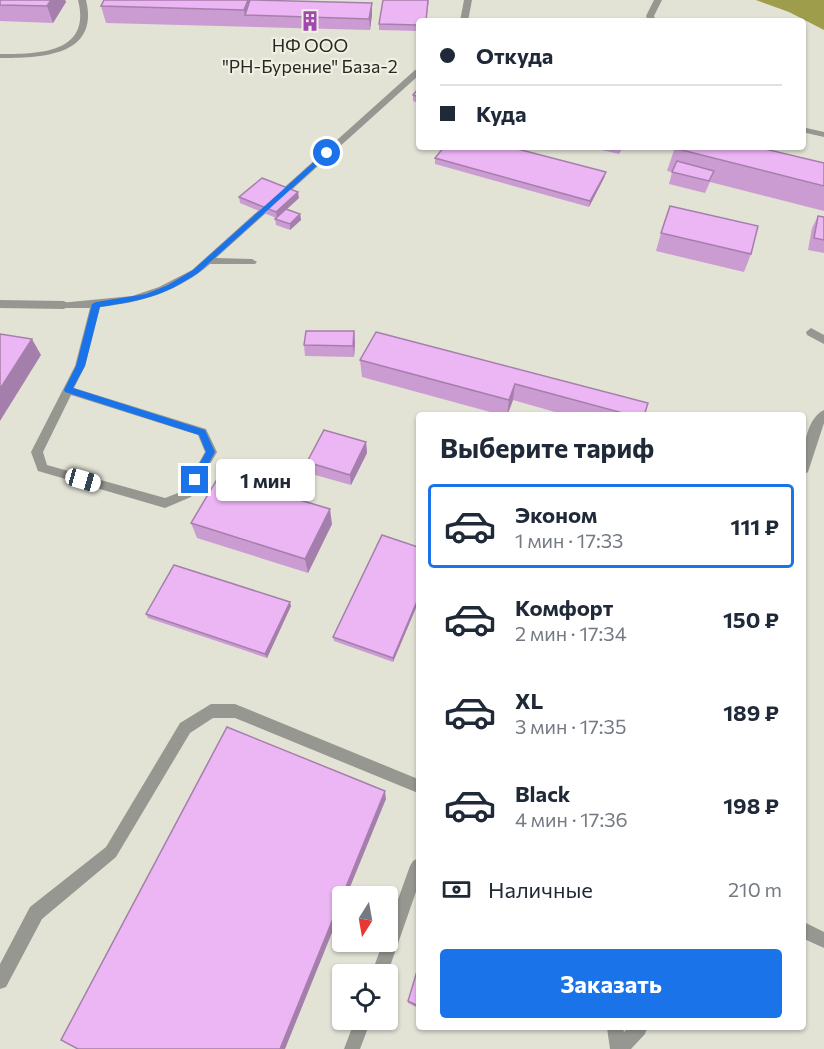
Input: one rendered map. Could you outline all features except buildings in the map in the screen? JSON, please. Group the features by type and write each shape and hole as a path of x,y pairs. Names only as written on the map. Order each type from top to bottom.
{"street":[{"path":"0,304 64,305"}],"lane":[{"path":"0,56 44,54 62,50 75,42 82,33 84,6 82,0"},
{"path":"465,18 468,0"},
{"path":"651,18 658,0"},
{"path":"64,305 96,304 147,297 171,287 207,261 416,74"},
{"path":"806,130 824,135"},
{"path":"207,261 252,262"},
{"path":"68,390 202,432 210,452 187,494 165,503 42,468 37,452 68,390 80,366 96,304"},
{"path":"811,332 824,340"},
{"path":"806,459 816,426 824,414"},
{"path":"0,981 36,913 111,852 185,728 211,711 235,711 416,785"},
{"path":"383,964 416,872"},
{"path":"806,931 824,940"},
{"path":"352,1049 359,1030"},
{"path":"615,1030 618,1049"},
{"path":"618,1049 637,1030"}],"shaded area":[{"path":"756,0 824,0 824,30 806,21 806,18"}],"place":[{"name":"НФ ООО \"РН-Бурение\" База-2","path":"310,21"}],"route":[{"path":"195,480 210,452 202,432 68,390 80,366 96,304 147,297 171,287 195,272 327,153"}]}
